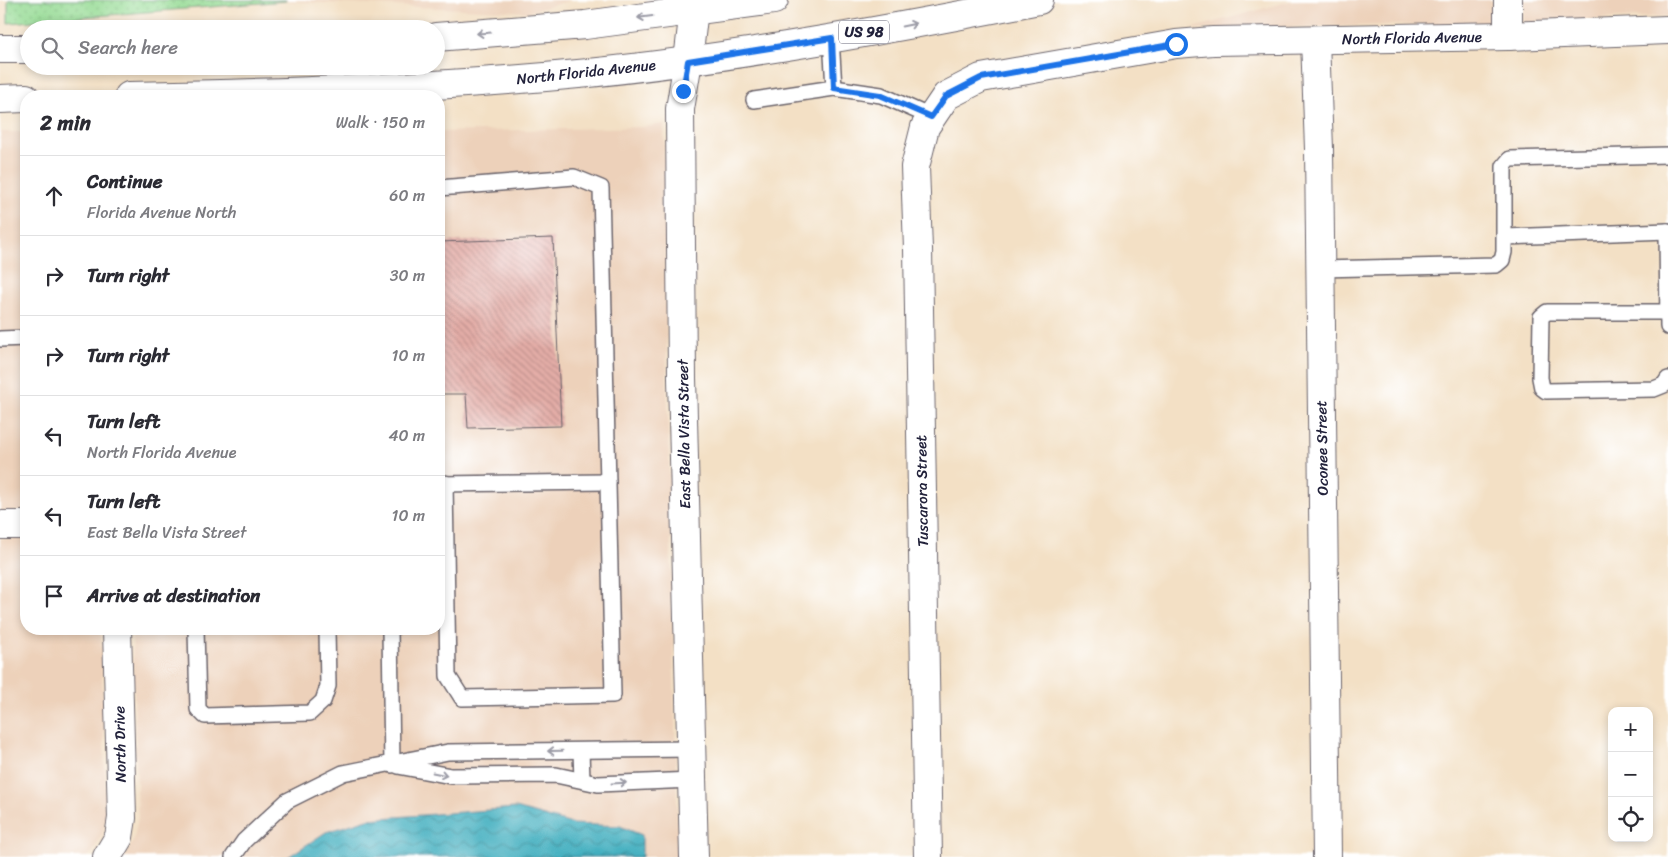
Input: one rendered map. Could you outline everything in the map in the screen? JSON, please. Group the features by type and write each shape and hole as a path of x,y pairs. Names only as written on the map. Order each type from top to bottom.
{"street":[{"path":"445,35 585,24 695,6 774,0"},
{"name":"North Florida Avenue","path":"349,90 580,74 688,61 901,27 1039,0"},
{"path":"1508,0 1508,36"},
{"name":"East Bella Vista Street","path":"694,857 682,388 680,109 695,6"},
{"name":"North Florida Avenue","path":"928,122 946,96 981,78 1176,44 1213,41 1508,36 1668,30"},
{"name":"Oconee Street","path":"1315,40 1319,149 1326,857"},
{"path":"0,49 20,49"},
{"path":"0,99 20,98"},
{"name":"Tuscarora Street","path":"928,122 915,167 928,857"},
{"path":"0,525 20,525"},
{"name":"North Drive","path":"107,857 119,837 122,818 117,635"}],"lane":[{"path":"832,38 834,88"},
{"path":"754,100 834,88 880,95 928,122"},
{"path":"1320,269 1496,265 1502,260 1505,237 1504,166 1510,160 1668,155"},
{"path":"445,188 574,177 601,188 613,695 462,698 448,676 445,580"},
{"path":"1505,237 1668,231 1668,327"},
{"path":"1668,312 1547,312 1541,317 1540,378 1542,388 1546,391 1654,389 1664,385 1668,379"},
{"path":"0,339 20,338"},
{"path":"445,483 608,482"},
{"path":"196,635 198,709 205,716 310,714 323,701 328,686 327,635"},
{"path":"390,635 392,765"},
{"path":"233,857 244,841 287,801 343,774 448,752 692,749"},
{"path":"581,751 582,780"},
{"path":"392,765 451,776 556,774 598,784 692,780"}],"shaded area":[{"path":"286,0 571,0 529,12"},
{"path":"1294,0 1492,0 1492,23 1190,29"},
{"path":"1523,0 1668,0 1668,16 1524,22"},
{"path":"664,124 667,378 678,857 642,857 642,835 620,826 572,824 516,808 326,832 288,857 125,857 134,839 138,817 132,635 445,635 445,132 643,127"},
{"path":"0,132 20,132 20,511 0,511"},
{"path":"0,539 20,539 20,635 101,635 106,817 103,833 92,853 86,857 0,857"}],"green space":[{"path":"8,0 286,0 46,20 20,20 20,22 8,23"}],"water":[{"path":"516,808 572,824 620,826 642,835 642,857 288,857 326,832 368,819"}],"building":[{"path":"553,238 561,426 468,428 466,394 445,394 445,242"}],"route":[{"path":"683,91 688,61 832,38 834,88 880,95 931,117 946,96 981,78 1176,44"}]}
